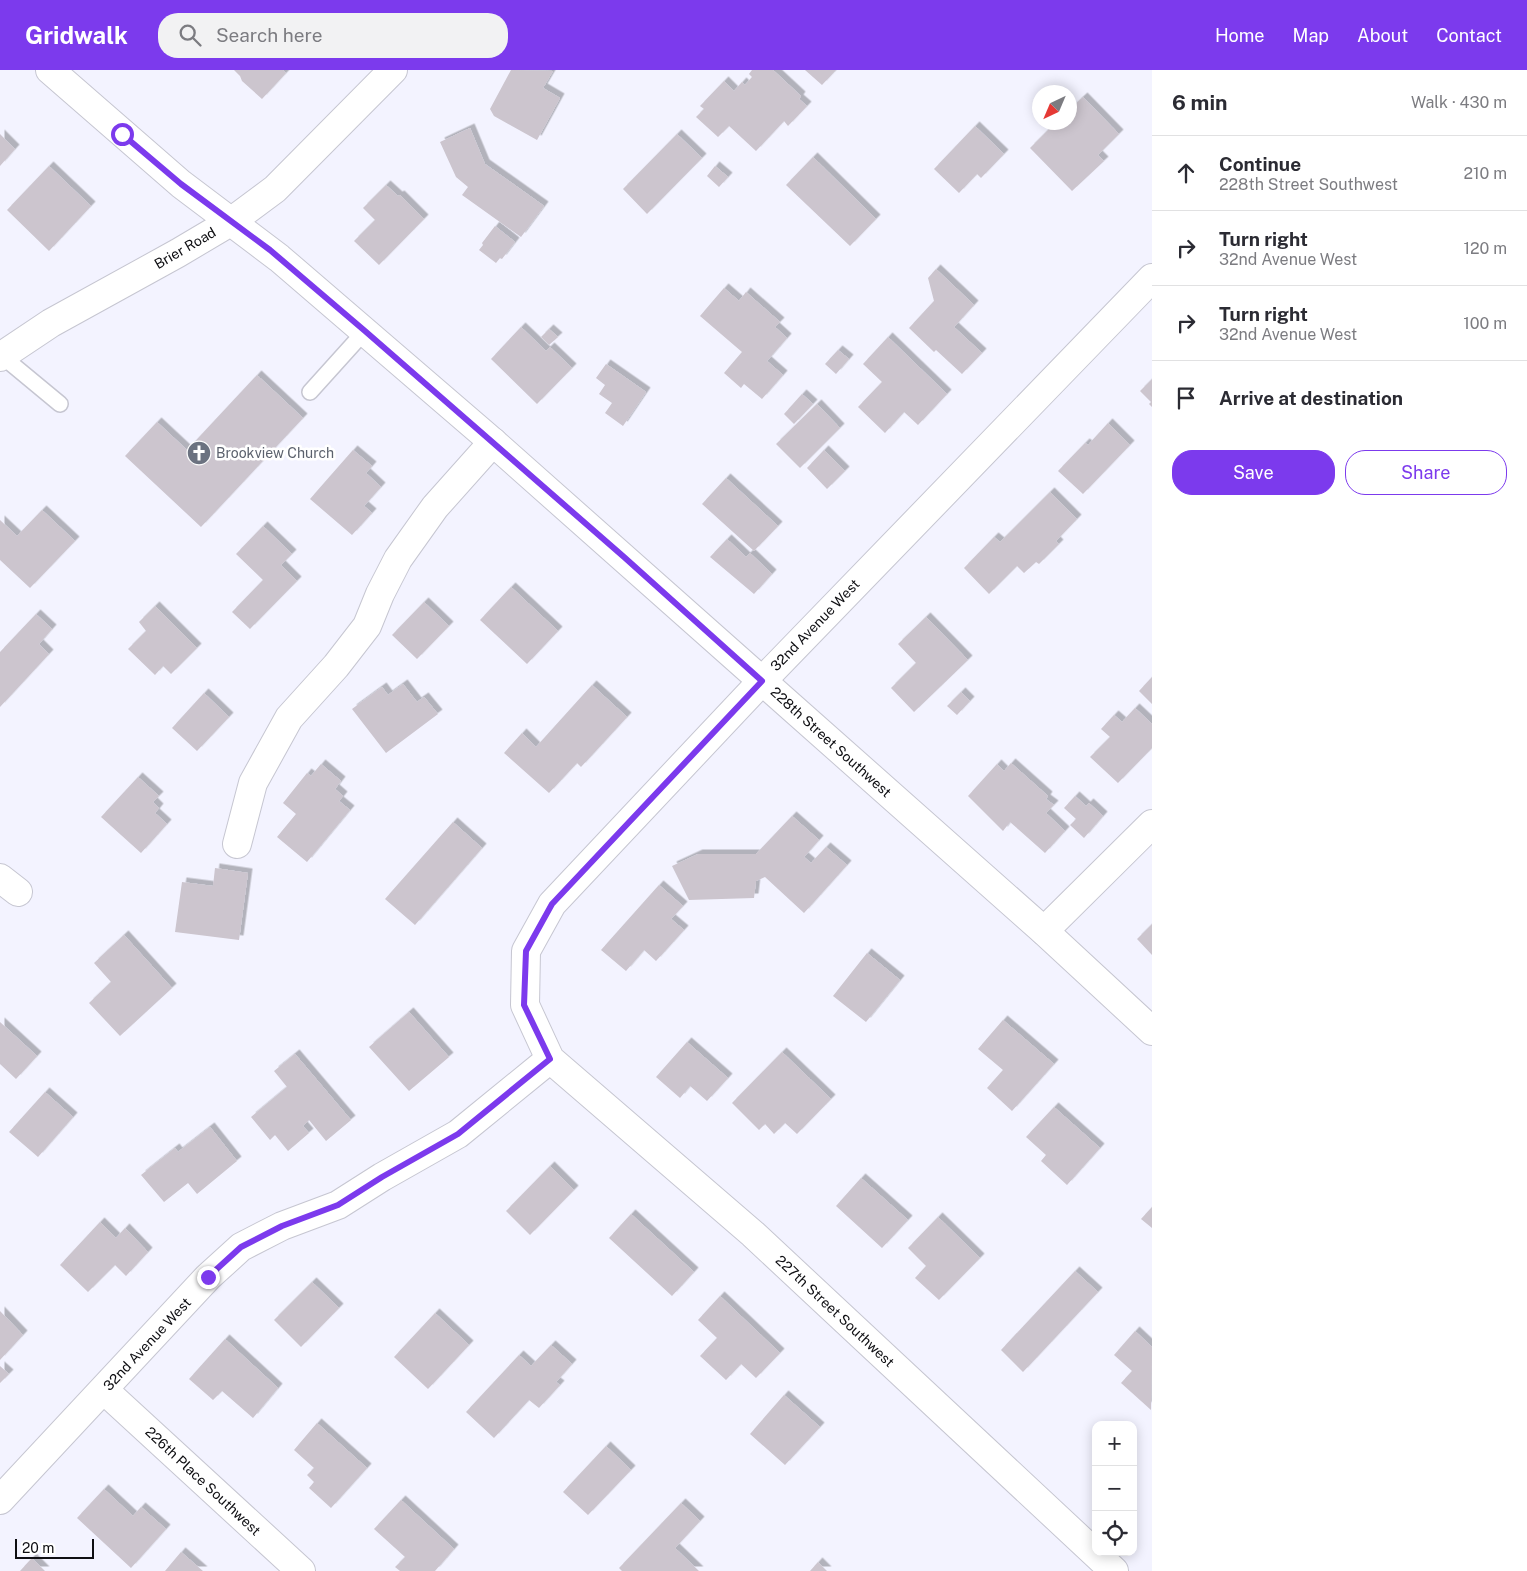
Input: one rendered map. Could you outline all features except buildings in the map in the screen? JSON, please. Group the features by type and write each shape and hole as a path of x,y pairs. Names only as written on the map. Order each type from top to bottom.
{"street":[{"name":"228th Street Southwest","path":"50,70 181,184 279,258 493,442 1044,931 1152,1031"},
{"name":"Brier Road","path":"1,357 51,323 232,221 276,189 393,70"},
{"name":"32nd Avenue West","path":"0,1500 208,1277 241,1247 282,1226 338,1205 382,1177 458,1134 550,1059 524,1005 526,951 552,904 762,681 1152,278"},
{"path":"237,844 253,783 289,718 336,666 367,626 380,594 403,552 435,507 493,442"},
{"path":"1044,931 1152,824"},
{"name":"227th Street Southwest","path":"550,1059 753,1234 1114,1571"},
{"name":"226th Place Southwest","path":"104,1390 301,1571"}],"lane":[{"path":"310,392 365,331"},
{"path":"1,357 60,404"}],"place":[{"name":"Brookview Church","path":"199,453"}],"route":[{"path":"122,134 181,184 270,250 365,331 624,557 762,681 552,904 526,951 524,1005 550,1059 458,1134 382,1177 338,1205 282,1226 241,1247 208,1277"}]}
